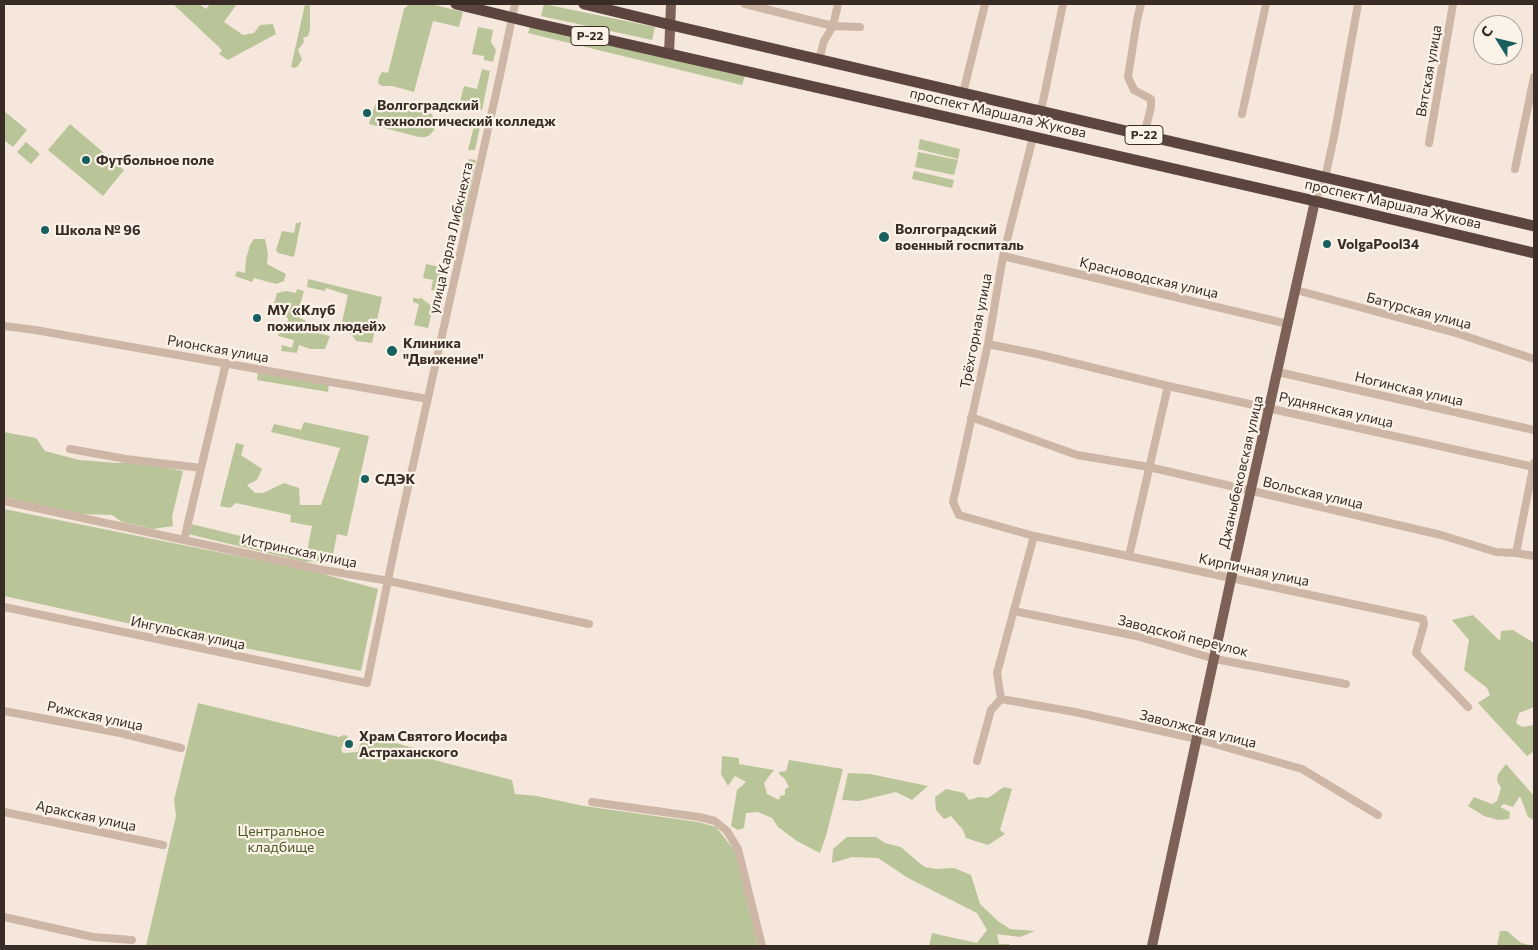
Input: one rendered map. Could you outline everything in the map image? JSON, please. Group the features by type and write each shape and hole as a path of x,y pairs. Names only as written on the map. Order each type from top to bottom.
{"highway":[{"name":"проспект Маршала Жукова","path":"456,4 1316,201 1534,253"},
{"name":"проспект Маршала Жукова","path":"584,4 1534,226"}],"main road":[{"path":"669,54 671,4"},
{"name":"Джаныбековская улица","path":"1152,946 1231,578 1316,201"}],"street":[{"name":"улица Карла Либкнехта","path":"367,683 396,541 498,88 515,4"},
{"path":"745,4 833,26 860,27"},
{"path":"819,60 824,41 833,26 838,4"},
{"path":"963,93 985,4"},
{"path":"1041,111 1063,4"},
{"path":"1141,4 1128,77 1134,90 1150,99 1151,107 1144,135"},
{"path":"1242,114 1266,4"},
{"name":"Джаныбековская улица","path":"1316,201 1325,178 1334,137 1358,4"},
{"name":"Вятская улица","path":"1429,143 1453,4"},
{"path":"1515,169 1534,77"},
{"name":"Трёхгорная улица","path":"953,502 988,344 1003,256 1034,137"},
{"name":"Красноводская улица","path":"1003,256 1288,324"},
{"name":"Батурская улица","path":"1296,290 1459,334 1534,359"},
{"name":"Рионская улица","path":"4,326 428,399"},
{"name":"Руднянская улица","path":"988,344 1534,467"},
{"path":"184,540 226,363"},
{"name":"Ногинская улица","path":"1278,372 1534,430"},
{"path":"1129,556 1168,386"},
{"name":"Вольская улица","path":"971,417 1077,455 1149,467 1441,535 1496,552 1534,556"},
{"path":"70,449 126,459 202,468"},
{"path":"1516,553 1534,463"},
{"name":"Истринская улица","path":"4,501 318,569 589,624"},
{"name":"Кирпичная улица","path":"953,502 959,515 1034,536 1423,619 1424,624 1416,653 1468,707"},
{"path":"976,761 991,710 1001,699 997,673 1034,536"},
{"name":"Ингульская улица","path":"4,608 367,683"},
{"name":"Заводской переулок","path":"1014,611 1136,636 1215,659 1346,684"},
{"name":"Заволжская улица","path":"1001,699 1075,712 1196,740 1302,769 1378,815"},
{"name":"Рижская улица","path":"4,711 120,733 181,748"},
{"path":"592,802 699,817 715,821 727,831 738,849 762,946"},
{"name":"Аракская улица","path":"4,812 163,845"},
{"path":"4,917 94,937 132,940"}],"green space":[{"path":"173,4 199,4 206,9 210,4 237,4 224,22 243,35 254,33 260,25 273,24 276,34 228,60 219,54 222,50"},
{"path":"305,4 310,4 310,29 308,36 303,38 304,42 298,50 302,59 295,68 291,67"},
{"path":"409,4 431,4 463,12 459,27 433,21 414,92 392,86 382,86 378,83 382,72 388,73 404,9"},
{"path":"544,4 655,27 652,40 541,16"},
{"path":"478,27 493,30 491,42 496,50 493,62 484,60 484,56 472,54"},
{"path":"530,27 745,76 742,85 528,33"},
{"path":"482,69 490,71 482,110 459,105 464,86 477,89"},
{"path":"376,101 432,114 436,124 434,130 430,135 419,137 369,124"},
{"path":"4,111 27,130 13,147 4,140"},
{"name":"Футбольное поле","path":"70,124 124,170 103,196 48,150"},
{"path":"474,126 480,127 475,150 468,150"},
{"path":"920,139 960,149 958,159 918,149"},
{"path":"26,142 40,154 31,164 17,152"},
{"path":"918,152 958,160 954,175 915,167"},
{"path":"469,159 476,160 464,220 456,218"},
{"path":"914,171 954,180 952,188 912,179"},
{"path":"301,222 294,257 278,253 276,250 282,231 294,233 296,223"},
{"path":"254,239 265,239 268,254 267,264 286,274 284,281 276,284 254,278 252,282 235,276 237,271 245,273 246,259"},
{"path":"426,264 436,266 444,275 441,289 431,290 433,280 423,278"},
{"path":"308,279 382,297 372,343 356,341 351,334 340,331 348,295 326,288 325,291 307,287"},
{"path":"297,289 304,291 297,316 314,326 313,332 330,336 325,349 310,349 299,345 297,353 281,351 282,345 292,348 294,340 278,336 281,326 288,321 288,318 272,310 277,293 286,291 296,293"},
{"path":"420,297 433,307 428,328 414,325 419,304 413,302 413,298 420,299"},
{"path":"258,371 329,383 328,392 257,380"},
{"path":"304,422 369,436 347,536 337,534 332,560 305,562 188,534 191,524 307,552 312,526 290,522 291,515 236,503 230,508 220,506 236,443 244,445 241,455 262,469 257,480 247,485 255,493 263,493 284,483 299,488 300,505 321,505 340,448 271,432 274,424 301,430"},
{"path":"4,432 36,438 45,451 79,460 117,463 138,462 183,471 172,517 173,526 153,529 122,522 112,515 80,514 4,497"},
{"path":"4,509 312,571 378,589 361,671 204,640 4,596"},
{"path":"1473,615 1500,641 1501,631 1513,630 1534,643 1534,707 1519,713 1516,723 1522,727 1534,725 1534,751 1527,756 1478,703 1490,695 1487,688 1464,670 1469,640 1452,620"},
{"name":"Центральное кладбище","path":"198,703 339,737 348,736 342,746 341,750 343,753 358,752 363,734 428,752 434,760 512,780 515,794 698,822 716,827 735,851 758,946 146,946 176,816 174,800"},
{"path":"722,756 739,758 739,764 774,770 764,783 767,794 779,800 780,796 785,795 785,789 789,787 779,772 786,771 789,760 843,769 820,853 797,841 778,827 772,818 758,812 746,813 744,828 738,830 731,826 737,790 746,782 735,776 728,786 721,774"},
{"path":"1506,764 1534,796 1534,820 1528,817 1520,796 1513,807 1504,804 1500,807 1510,812 1509,819 1498,820 1484,816 1468,806 1474,797 1492,804 1497,801 1501,788 1497,781 1498,774"},
{"path":"848,773 870,774 928,786 912,800 896,792 859,801 842,800"},
{"path":"1004,787 1012,789 1000,830 1005,834 988,845 966,838 963,830 951,816 944,819 936,810 935,797 946,789 964,793 969,800 979,797 988,798"},
{"path":"847,837 876,837 885,843 901,847 925,867 936,869 954,868 971,875 980,904 998,921 1010,929 1035,931 1020,937 997,934 999,944 1009,944 1011,946 929,946 932,933 977,943 987,930 977,913 908,878 878,858 852,857 832,863 833,849"},
{"path":"1500,931 1507,931 1521,943 1534,946 1497,946"}],"place":[{"name":"Волгоградский технологический колледж","path":"367,113"},
{"name":"Футбольное поле","path":"86,160"},
{"name":"Школа № 96","path":"45,230"},
{"name":"Волгоградский военный госпиталь","path":"884,237"},
{"name":"VolgaPool34","path":"1327,244"},
{"name":"МУ «Клуб пожилых людей»","path":"257,318"},
{"name":"Клиника \"Движение\"","path":"392,351"},
{"name":"СДЭК","path":"365,479"},
{"name":"Храм Святого Иосифа Астраханского","path":"349,744"}]}
